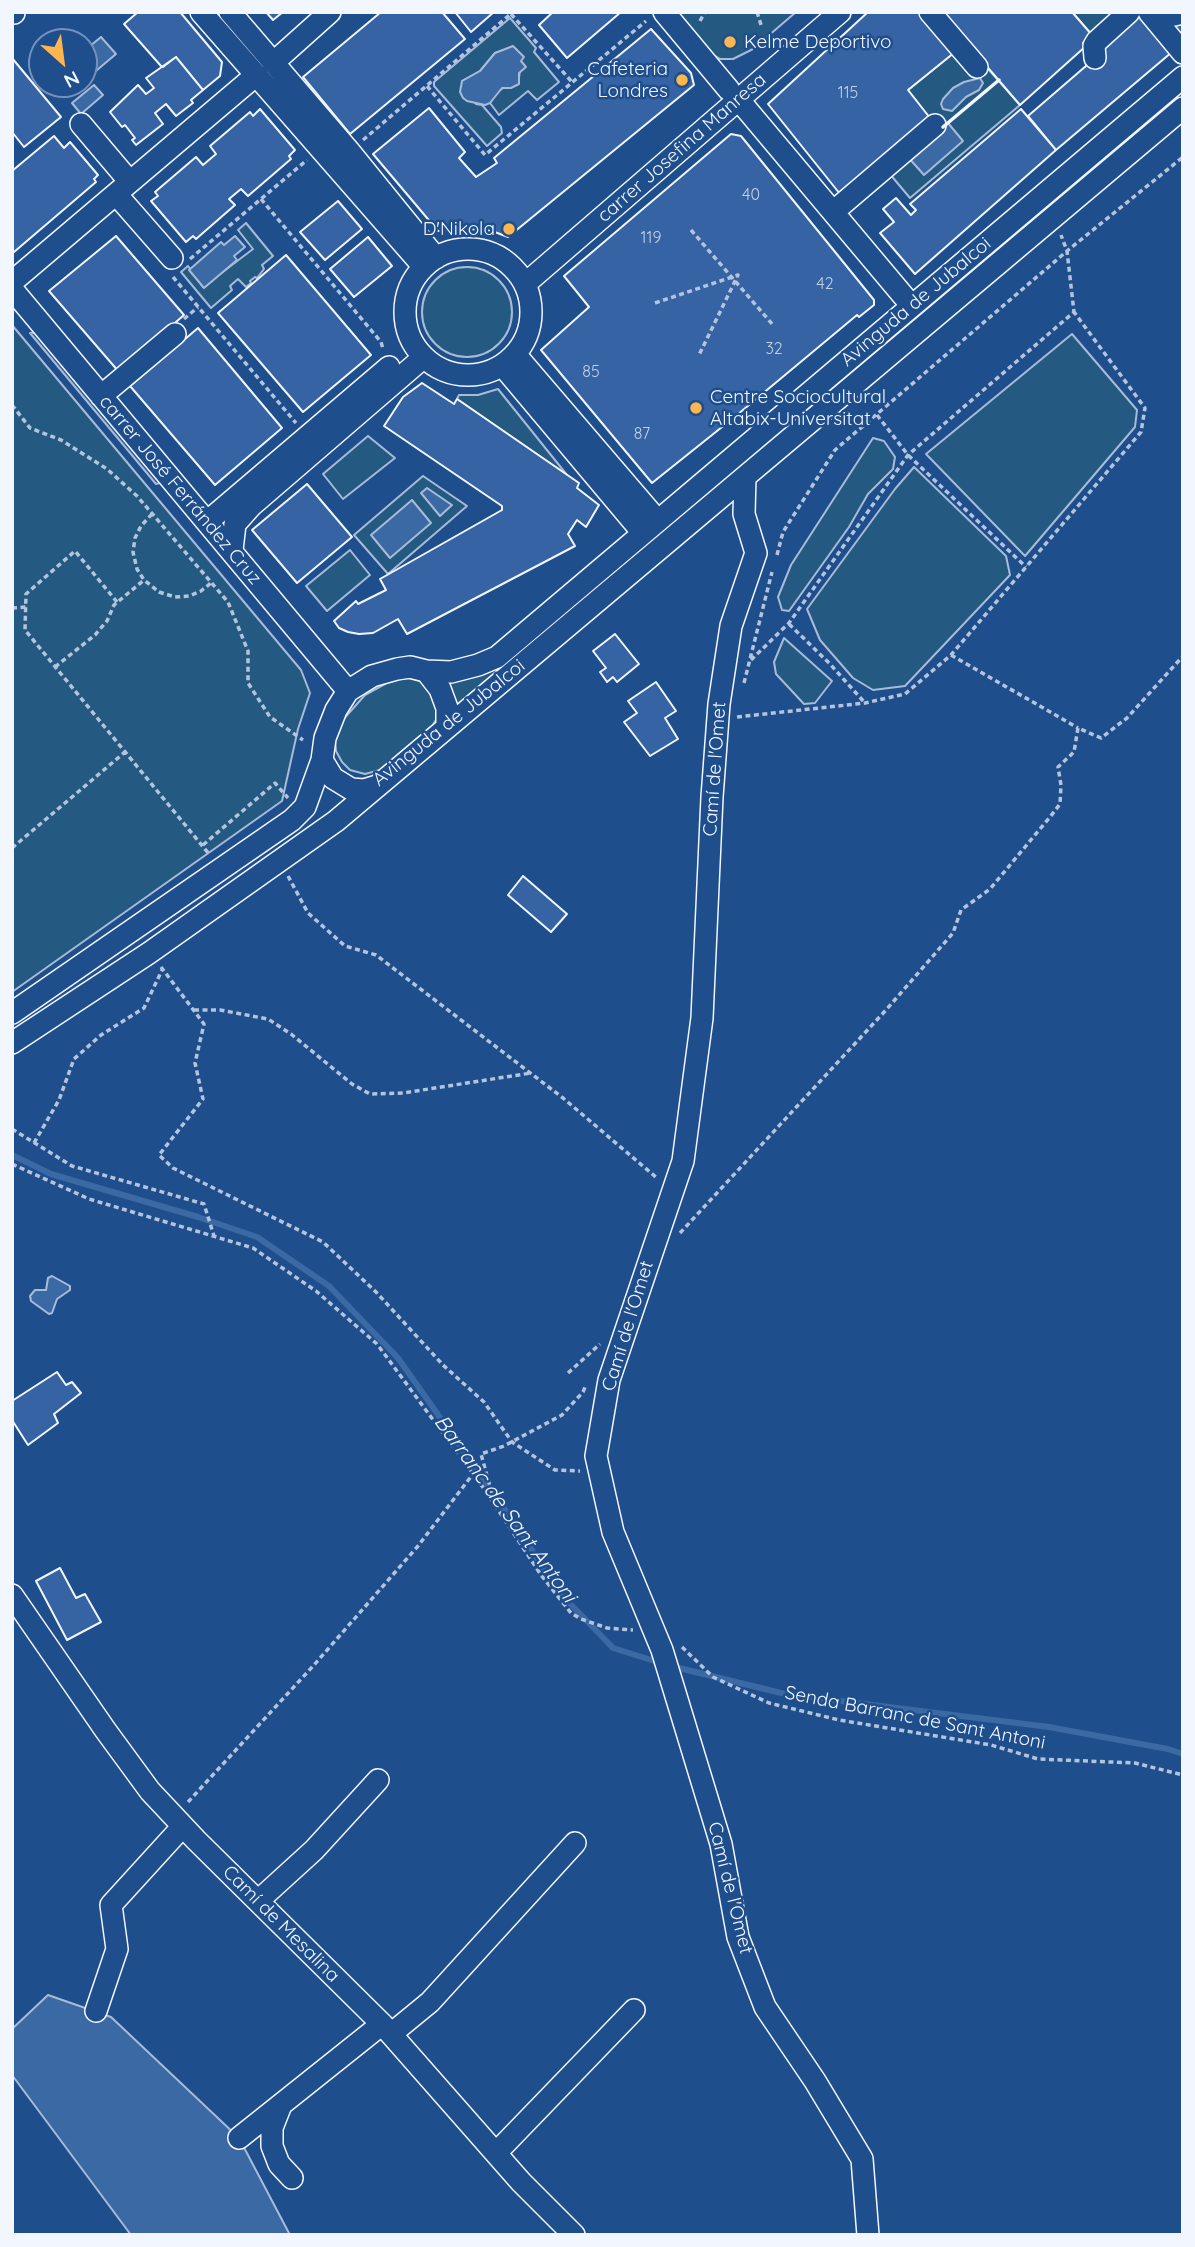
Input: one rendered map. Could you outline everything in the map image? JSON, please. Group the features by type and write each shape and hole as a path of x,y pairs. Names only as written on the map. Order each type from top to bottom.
{"street":[{"path":"201,12 255,76 430,263"},
{"path":"230,12 350,152 430,263"},
{"path":"273,63 330,12"},
{"name":"carrer Josefina Manresa","path":"521,278 733,94 820,12"},
{"name":"carrer Josefina Manresa","path":"733,94 840,12"},
{"path":"930,12 977,67"},
{"path":"1095,58 1094,46 1097,41 1129,12"},
{"path":"1149,12 1183,53"},
{"path":"657,15 733,94 911,305"},
{"path":"12,282 255,76"},
{"name":"Avinguda de Jubalcoi","path":"348,691 372,676 397,669 410,667 452,672 497,657 1183,77"},
{"name":"Avinguda de Jubalcoi","path":"321,760 333,778 351,789 364,790 377,786 1183,108"},
{"path":"81,124 175,266"},
{"path":"833,212 935,125"},
{"path":"469,249 487,252 504,260 521,278 531,309 530,325 525,340 509,360 476,374 461,374 447,371 419,351 406,318 406,304 415,279 430,263 454,251 469,249"},
{"name":"carrer José Ferrández Cruz","path":"12,289 348,691"},
{"path":"102,396 175,334"},
{"path":"207,522 419,351"},
{"path":"232,550 235,524 251,506 419,351"},
{"path":"509,360 651,527"},
{"name":"Camí de l'Omet","path":"745,477 744,514 756,553 732,626 718,720 702,1018 683,1161 609,1380 596,1456 613,1532 658,1640 721,1844 738,1937 765,2007 815,2081 862,2159 868,2235"},
{"path":"188,500 207,502 241,493"},
{"path":"698,516 717,512 735,517 748,526"},
{"path":"426,671 440,690 447,708 447,727"},
{"path":"12,1013 292,820 306,807 335,710 348,691"},
{"path":"12,1043 279,863 336,821 377,786"},
{"name":"Camí de Mesalina","path":"12,1595 150,1791 387,2029 496,2153 574,2235"},
{"path":"258,1901 314,1850 378,1780"},
{"path":"96,2011 117,1950 111,1905 179,1821"},
{"path":"239,2138 387,2029 430,2002 575,1843"},
{"path":"496,2153 634,2010"},
{"path":"281,2105 272,2128 272,2146 279,2164 292,2178"},
{"name":"Camí de l'Omet","path":"861,2235 866,2208"}],"path":[{"path":"700,21 705,12"},
{"path":"757,12 762,28"},
{"path":"350,152 512,13 572,82"},
{"path":"427,86 485,155 657,15"},
{"path":"298,425 175,266 311,156"},
{"path":"776,558 783,532 835,450 1067,251 1183,156"},
{"path":"261,199 381,342 384,351"},
{"path":"718,720 865,703 905,694 951,655 1141,432 1145,408 1074,312 1067,251 1054,217"},
{"path":"691,230 774,325"},
{"path":"655,303 733,279"},
{"path":"699,355 733,279"},
{"path":"750,662 789,623 908,455 1074,312"},
{"path":"12,405 30,428 61,440 107,468 137,496 228,602 248,651 248,683 270,717 303,740"},
{"path":"877,415 908,455 1026,567"},
{"path":"152,514 135,538 137,569 144,580 159,592 175,597 189,596 211,583"},
{"path":"117,602 75,551 26,594 25,630 213,859"},
{"path":"743,688 773,571"},
{"path":"55,667 94,635 107,621 117,602 144,580"},
{"path":"12,608 26,607"},
{"path":"789,623 865,703"},
{"path":"951,655 1078,728 1101,738 1126,718 1183,656"},
{"path":"671,1243 886,1010 953,933 961,910 990,889 1050,817 1060,804 1058,767 1074,752 1078,728"},
{"path":"12,848 125,752"},
{"path":"202,845 275,783 289,800"},
{"path":"279,863 308,913 345,946 376,955 531,1073 672,1192"},
{"path":"158,964 205,1024 195,1063 203,1099 159,1155 173,1168 323,1241 376,1292 443,1365 484,1402 512,1442 555,1470 600,1472"},
{"path":"34,1143 60,1100 74,1059 101,1035 144,1008 162,969"},
{"path":"194,1010 220,1010 268,1019 291,1034 352,1084 370,1094 403,1093 531,1073"},
{"path":"12,1129 72,1166 204,1204 214,1236"},
{"name":"Senda Barranc de Sant Antoni","path":"12,1164 89,1199 253,1248 316,1291 377,1344 496,1506 541,1575 571,1613 581,1619 607,1628 677,1643 713,1677 769,1703 839,1720 991,1745 1038,1759 1135,1763 1183,1774"},
{"path":"496,1506 481,1454 512,1442 562,1415 583,1392 587,1382"},
{"path":"179,1821 418,1546 473,1474"}],"shaded area":[{"name":"Kelme Deportivo","path":"672,12 796,12 753,49 733,59 720,59 707,52"},
{"path":"1072,12 1120,12 1092,35"},
{"path":"510,18 536,48 534,52 559,82 537,100 528,91 499,115 490,103 497,92 519,78 521,61 517,50 508,49 495,53 480,71 462,81 476,104 482,105 501,127 502,133 487,146 434,86 434,82"},
{"path":"101,37 116,54 98,69 98,39"},
{"path":"513,46 524,57 521,61 526,67 519,73 519,84 502,88 490,103 485,105 463,98 460,92 462,81 480,71 495,53"},
{"path":"955,52 982,62 1020,105 910,198 889,173 908,157 924,174 939,130 908,90"},
{"path":"980,78 983,83 979,90 966,97 952,111 943,109 943,99 953,88"},
{"path":"98,89 103,95 81,114 72,103 78,98 98,98"},
{"path":"948,123 963,141 924,175 908,157"},
{"path":"246,223 273,256 262,265 264,269 257,278 250,281 246,287 238,279 230,286 232,290 211,308 181,272 188,266 203,287 253,249 238,230"},
{"path":"235,236 245,247 234,256 237,260 204,288 189,270 221,242 224,245"},
{"path":"467,267 484,270 499,280 509,295 512,312 509,329 499,344 484,354 467,357 450,354 435,344 425,329 422,312 425,295 435,280 450,270"},
{"path":"12,325 301,670 310,693 298,729 282,801 12,992"},
{"path":"47,331 171,480 156,484 30,333"},
{"path":"1072,334 1137,410 1135,427 1025,556 926,454"},
{"path":"498,389 567,475 457,399 459,395 478,395"},
{"path":"368,436 395,458 343,499 323,474"},
{"path":"873,438 884,441 895,457 893,469 868,494 849,527 789,611 782,610 778,597 791,565"},
{"path":"914,467 1006,556 1010,575 905,686 873,690 853,678 820,640 807,609"},
{"path":"423,476 467,506 388,574 354,535"},
{"path":"427,488 452,505 440,516 421,493"},
{"path":"412,500 431,523 390,558 371,535"},
{"path":"350,550 370,575 327,611 306,586"},
{"path":"614,570 454,708 442,679 456,679"},
{"path":"784,638 832,681 815,703 804,704 776,674 774,662"},
{"path":"409,678 420,681 438,704 438,716 433,725 380,770 365,774 350,770 336,751 335,739 341,722 365,695 394,679"},
{"path":"52,1276 70,1286 70,1290 57,1299 52,1313 49,1314 31,1301 30,1296 35,1290 46,1290 48,1278"},
{"path":"48,1995 111,2017 239,2138 290,2235 131,2235 12,2075 12,2029"}],"building":[{"path":"138,12 180,12 222,62 220,76 203,90 176,57 161,66 124,24"},
{"path":"266,12 283,12 273,20"},
{"path":"381,12 442,12 465,39 350,134 303,77"},
{"path":"455,12 494,12 471,32"},
{"path":"553,12 621,12 567,58 539,25"},
{"path":"868,12 922,12 955,52 908,90 930,118 840,194 768,104"},
{"path":"940,12 1072,12 1092,35 1083,43 1086,46 1020,105"},
{"path":"1183,12 1183,42 1170,28 1182,18"},
{"path":"1141,14 1172,52 1056,150 1028,116 1101,53 1101,48"},
{"path":"651,29 691,73 694,85 508,237 492,231 471,229 438,231 373,154 429,108 465,152 459,158 476,177 497,163 494,158"},
{"path":"176,57 203,90 191,100 193,103 176,116 166,104 155,113 163,124 136,145 132,140 135,138 125,125 122,127 110,112 138,85 146,94 154,88 146,78"},
{"path":"12,58 28,77 28,98 45,98 61,117 24,147 12,132"},
{"path":"260,109 295,150 289,156 291,159 248,196 241,189 229,199 235,205 196,239 193,236 186,242 151,201 158,196 155,192 196,157 203,165 216,154 210,146 250,112 253,116"},
{"path":"1021,109 1056,150 915,274 880,233 894,222 883,209 896,198 911,215 916,210 910,204"},
{"path":"731,134 741,136 874,300 874,305 859,317 857,315 652,483 541,350 589,307 564,276"},
{"path":"54,136 64,148 70,142 98,175 94,179 96,182 14,252 12,171"},
{"path":"338,201 362,229 325,260 300,232"},
{"path":"116,236 184,315 119,372 49,291"},
{"path":"368,237 392,266 354,297 330,269"},
{"path":"286,255 371,355 303,412 218,313"},
{"path":"198,328 282,428 215,485 130,386"},
{"path":"422,383 454,404 457,399 579,483 577,488 599,505 586,527 577,520 568,534 575,546 407,634 398,619 373,633 348,632 339,628 334,621 356,601 358,604 386,590 380,579 502,510 502,506 384,426 403,397"},
{"path":"307,484 352,537 297,583 252,530"},
{"path":"615,634 639,664 617,682 613,677 607,682 600,672 606,668 593,651"},
{"path":"656,682 676,711 665,718 678,739 650,756 624,722 637,713 628,701"},
{"path":"523,876 567,914 551,932 508,895"},
{"path":"57,1372 66,1385 72,1382 81,1393 54,1414 58,1423 28,1445 12,1420 12,1401"},
{"path":"60,1568 76,1598 85,1594 101,1622 67,1640 36,1581"}],"waterway":[{"name":"Barranc de Sant Antoni","path":"12,1155 51,1174 257,1237 329,1286 398,1358 520,1531 557,1590 613,1648 661,1663"},
{"name":"Barranc de Sant Antoni","path":"671,1666 785,1694 1049,1727 1183,1754"}],"wall":[{"path":"943,127 999,80"}],"place":[{"name":"Kelme Deportivo","path":"730,42"},
{"name":"Cafeteria Londres","path":"682,80"},
{"name":"D'Nikola","path":"509,229"},
{"name":"Centre Sociocultural Altabix-Universitat","path":"696,408"}]}
